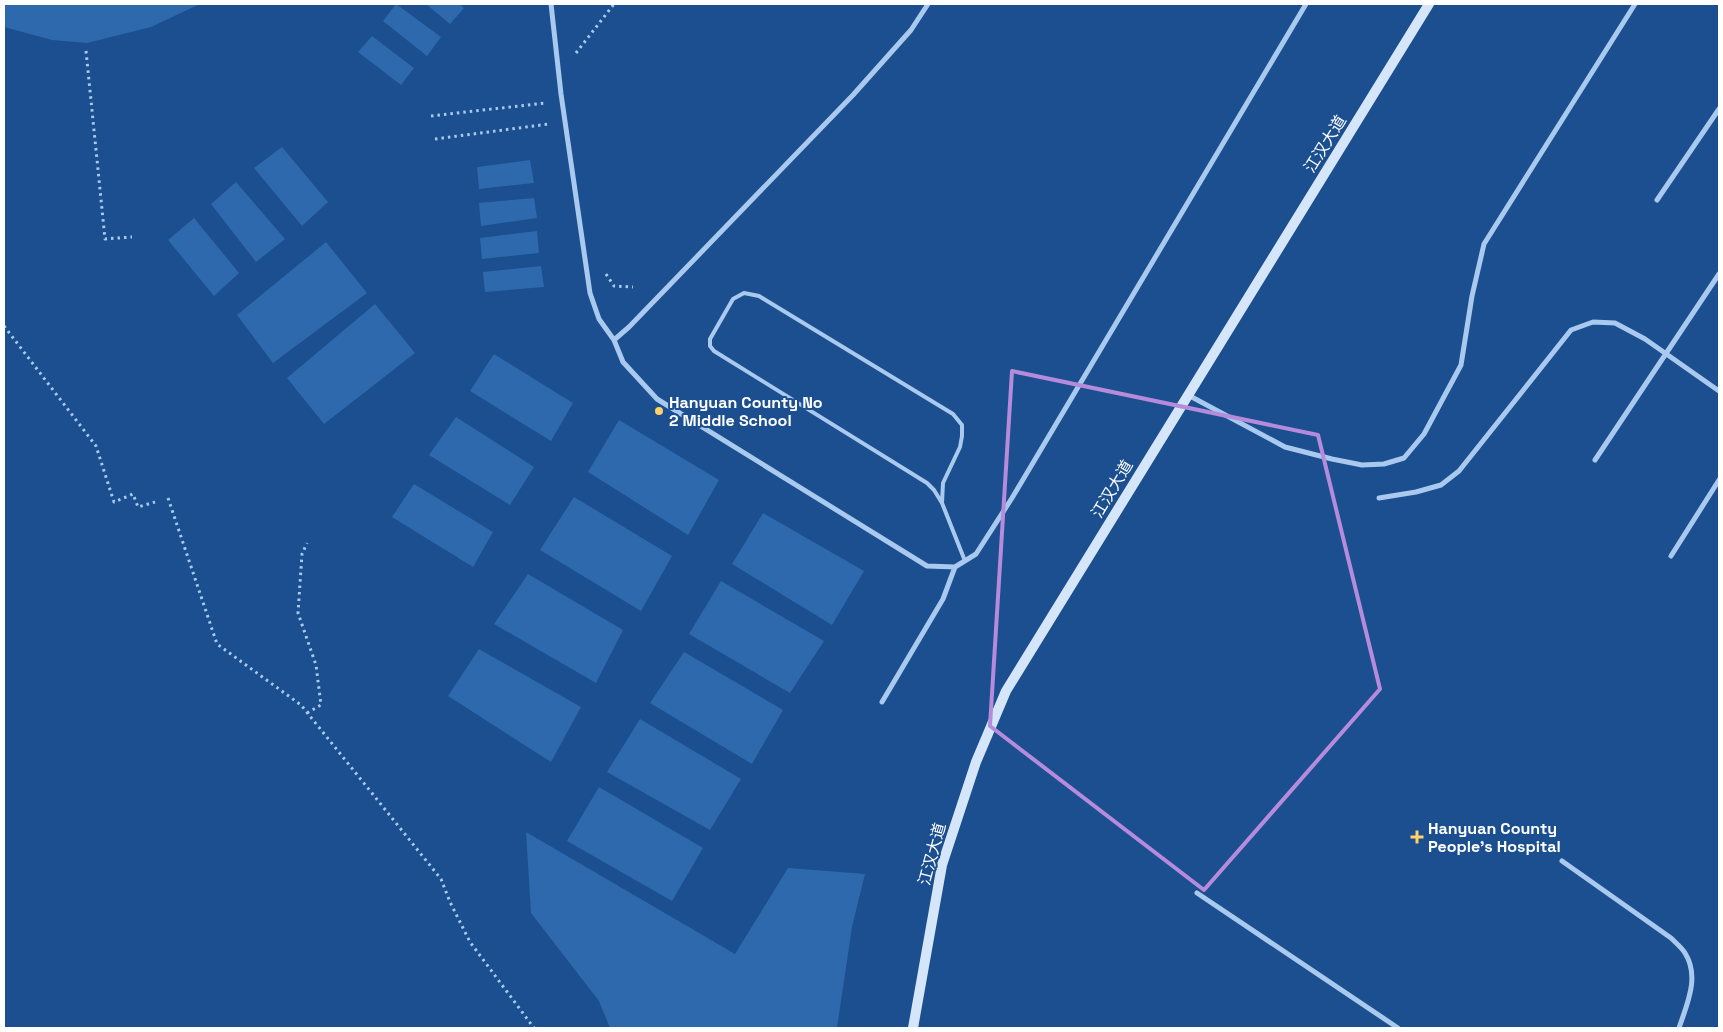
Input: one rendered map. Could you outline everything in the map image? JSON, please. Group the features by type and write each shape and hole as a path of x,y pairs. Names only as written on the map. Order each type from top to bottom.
{"main road":[{"name":"江汉大道","path":"913,1028 942,865 976,762 1006,691 1429,4"}],"street":[{"path":"551,4 561,94 590,293 600,319 614,340 623,362 657,399 928,566 955,567 976,554 1012,498 1306,4"},
{"path":"614,340 629,327 853,95 911,30 928,4"},
{"path":"1187,395 1285,447 1362,465 1384,464 1404,458 1424,434 1461,365 1472,296 1484,244 1635,4"},
{"path":"1657,200 1719,109"},
{"path":"1595,460 1719,274"},
{"path":"1379,498 1416,492 1440,485 1459,471 1571,330 1593,322 1614,323 1645,339 1719,392"},
{"path":"1671,556 1719,480"},
{"path":"882,702 943,599 955,567"},
{"path":"1562,861 1671,938 1684,952 1692,968 1692,988 1679,1028"},
{"path":"1197,893 1398,1028"}],"lane":[{"path":"942,503 943,483 960,446 962,436 962,424 953,414 759,296 744,293 733,299 710,339 710,346 714,351 927,483 942,503 966,560"}],"path":[{"path":"576,53 614,4"},
{"path":"86,50 105,240 132,237"},
{"path":"432,116 548,102"},
{"path":"435,140 552,124"},
{"path":"4,326 96,446 114,502 133,494 138,507 155,502"},
{"path":"168,498 217,644 301,705 441,880 470,942 534,1028"},
{"path":"307,543 302,554 298,613 316,665 321,705 307,713"}],"highlighted area":[{"path":"1012,371 1318,435 1380,689 1204,890 990,726"}],"shaded area":[{"path":"4,4 200,4 151,27 87,43 52,40 4,27"},
{"path":"396,4 441,37 427,56 383,21"},
{"path":"426,4 459,4 464,8 450,24"},
{"path":"372,36 414,68 401,85 358,52"},
{"path":"282,147 328,202 302,226 254,168"},
{"path":"530,160 534,183 479,189 477,167"},
{"path":"236,182 285,239 256,262 211,204"},
{"path":"534,198 537,218 481,226 479,203"},
{"path":"194,218 239,273 214,296 168,240"},
{"path":"537,231 539,253 482,259 480,238"},
{"path":"326,242 367,293 273,363 237,315"},
{"path":"541,266 544,287 485,292 483,272"},
{"path":"375,304 415,353 324,424 287,378"},
{"path":"494,354 573,403 551,441 470,391"},
{"path":"456,417 534,467 510,505 429,455"},
{"path":"619,420 719,480 688,535 588,472"},
{"path":"414,484 493,532 473,567 392,517"},
{"path":"574,497 672,556 641,611 540,550"},
{"path":"763,513 864,571 832,625 732,564"},
{"path":"528,574 623,630 596,683 494,624"},
{"path":"721,581 824,641 790,693 689,634"},
{"path":"479,649 581,707 551,762 448,696"},
{"path":"684,652 783,710 752,764 650,703"},
{"path":"640,719 741,779 710,830 607,772"},
{"path":"599,787 703,848 672,901 567,841"},
{"path":"526,832 735,954 788,868 865,874 852,927 837,1028 610,1028 599,1001 531,913"}],"place":[{"name":"Hanyuan County No 2 Middle School","path":"659,411"},
{"name":"Hanyuan County People's Hospital","path":"1417,837"}]}
